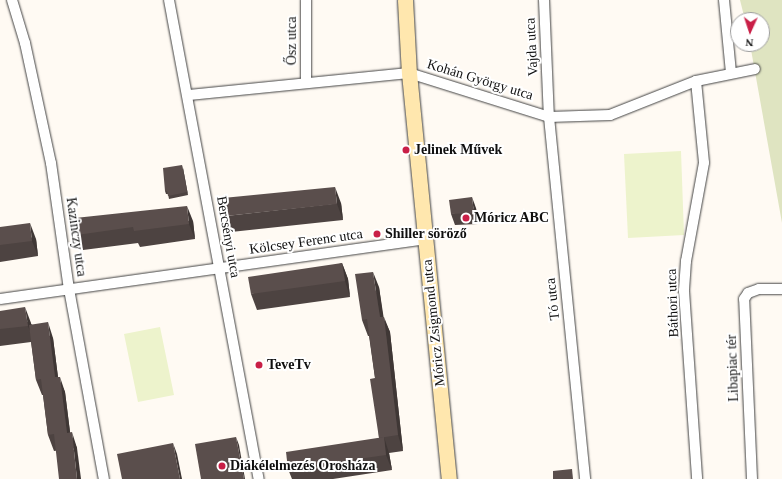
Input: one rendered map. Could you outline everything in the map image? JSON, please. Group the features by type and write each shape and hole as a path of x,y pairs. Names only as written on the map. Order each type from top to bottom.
{"main road":[{"name":"Móricz Zsigmond utca","path":"405,0 409,73 449,479"}],"street":[{"name":"Kazinczy utca","path":"12,0 25,43 51,163 69,289 104,479"},
{"name":"Bercsényi utca","path":"169,0 189,95 219,268 259,479"},
{"name":"Ősz utca","path":"306,0 306,83"},
{"name":"Vajda utca","path":"544,0 550,117"},
{"path":"724,0 731,73"},
{"name":"Kohán György utca","path":"189,95 409,73 550,117 610,115 696,81 755,69"},
{"name":"Báthori utca","path":"696,81 704,163 686,261 684,291 697,479"},
{"name":"Tó utca","path":"550,117 585,479"},
{"name":"Kölcsey Ferenc utca","path":"0,299 425,239"},
{"name":"Libapiac tér","path":"752,479 744,299 748,293 760,289 782,289"}],"green space":[{"path":"740,0 782,0 782,223 751,52 770,52 770,12 743,12"},
{"path":"681,151 684,235 628,238 624,154"},
{"path":"160,327 174,395 138,402 124,334"}],"building":[{"path":"182,165 187,192 168,196 167,191 165,191 163,168"},
{"path":"335,187 337,204 226,216 223,198"},
{"path":"472,197 474,213 451,214 449,200"},
{"path":"187,206 189,224 134,231 133,227 77,235 75,218"},
{"path":"30,223 32,241 0,245 0,227"},
{"path":"342,263 345,281 251,294 248,277"},
{"path":"373,272 380,317 384,317 398,435 379,438 370,379 375,378 367,319 362,320 355,274"},
{"path":"25,307 28,326 0,329 0,311"},
{"path":"48,322 55,377 60,377 67,433 72,432 77,479 59,479 54,434 48,435 41,379 36,380 29,325"},
{"name":"Diákélelmezés Orosháza","path":"236,437 244,479 201,479 195,444"},
{"path":"384,437 386,455 288,469 286,452"},
{"path":"173,443 180,479 122,479 117,454"},
{"path":"572,469 573,479 553,479 553,471"}],"place":[{"name":"Jelinek Művek","path":"406,150"},
{"name":"Móricz ABC","path":"466,218"},
{"name":"Shiller söröző","path":"377,234"},
{"name":"TeveTv","path":"259,365"},
{"name":"Diákélelmezés Orosháza","path":"222,466"}]}
